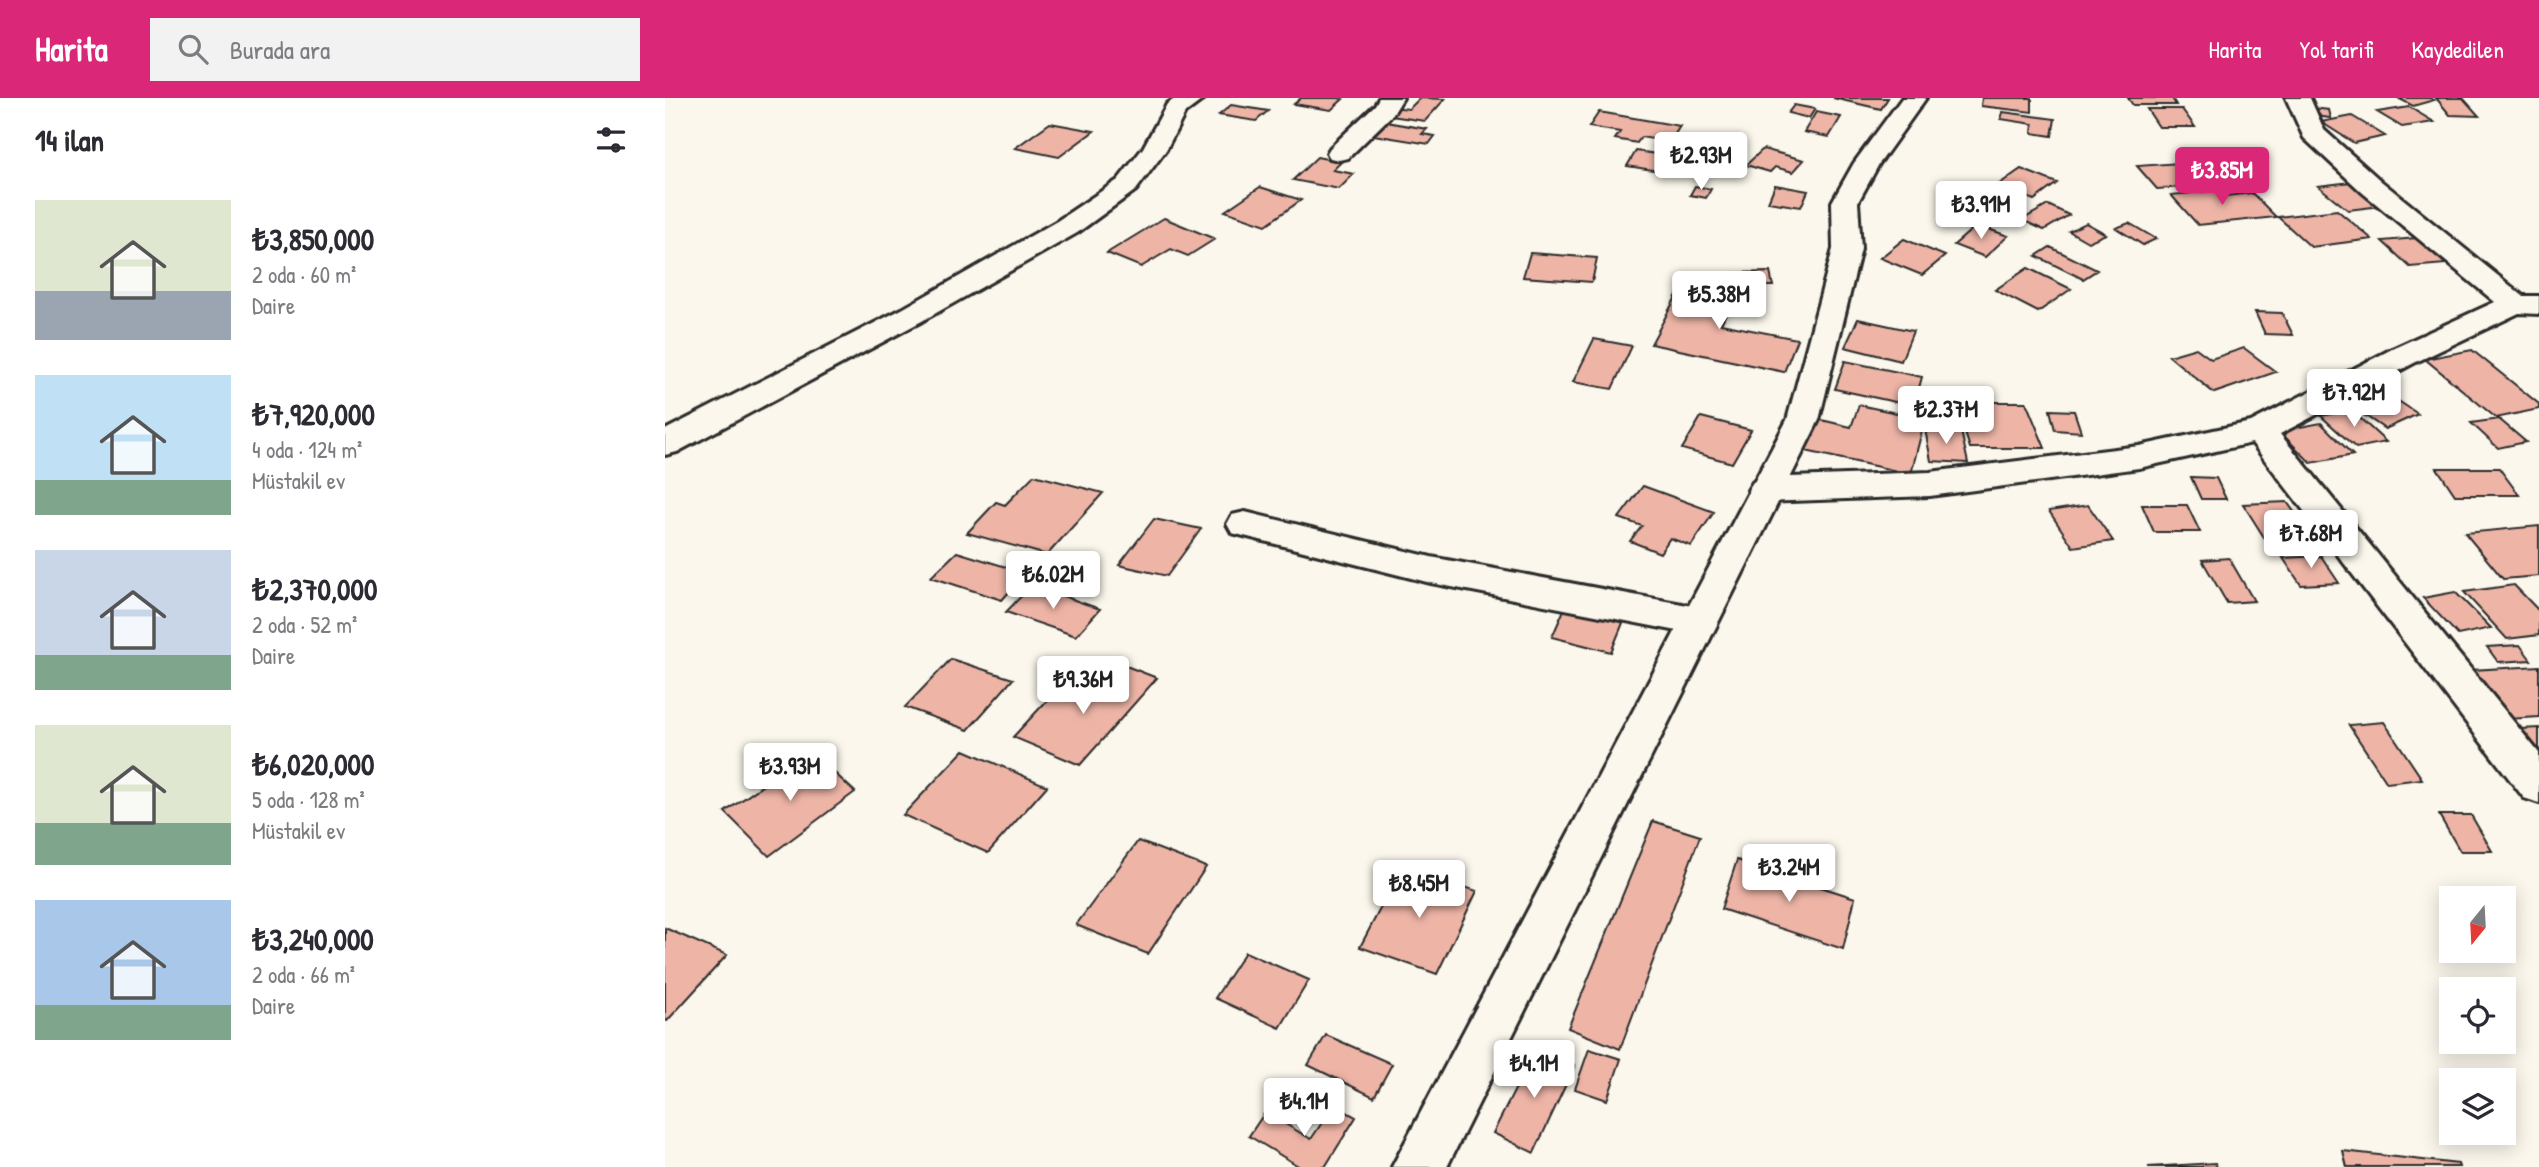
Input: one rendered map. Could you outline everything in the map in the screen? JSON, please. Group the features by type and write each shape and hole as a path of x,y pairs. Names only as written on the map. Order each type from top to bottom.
{"street":[{"path":"665,444 912,315 1066,227 1126,185 1154,150 1175,109 1193,98"},
{"path":"1339,153 1385,109 1391,98"},
{"path":"1419,1167 1641,740 1698,621 1803,419 1847,249 1845,202 1867,163 1914,98"},
{"path":"2298,98 2312,133 2372,187 2527,305"},
{"path":"1765,491 1943,483 2139,457 2260,430 2403,356 2527,305"},
{"path":"2260,430 2539,785"},
{"path":"1245,524 1431,570 1698,621"}],"building":[{"path":"1301,98 1343,99 1331,110 1294,104"},
{"path":"1420,98 1445,99 1425,121 1384,115 1392,107 1409,109"},
{"path":"1833,98 1888,98 1881,109"},
{"path":"1982,98 2032,98 2032,112 1981,106"},
{"path":"2128,98 2172,98 2176,105 2133,105"},
{"path":"2398,98 2430,98 2434,100 2413,106"},
{"path":"2436,98 2463,98 2479,116 2450,115"},
{"path":"1231,105 1268,111 1256,121 1219,115"},
{"path":"1794,105 1815,109 1809,118 1788,113"},
{"path":"2409,107 2434,122 2402,127 2377,112"},
{"path":"2312,108 2329,110 2331,118 2314,116"},
{"path":"2147,109 2182,109 2195,127 2159,127"},
{"path":"1599,112 1680,126 1670,142 1641,137 1637,143 1615,139 1620,132 1589,127"},
{"path":"1816,112 1841,117 1829,137 1804,132"},
{"path":"2003,112 2055,119 2052,136 2032,133 2033,124 2001,119"},
{"path":"2352,116 2385,136 2354,143 2321,122"},
{"path":"1386,122 1427,129 1422,134 1435,136 1429,144 1374,135"},
{"path":"1050,123 1094,131 1059,157 1015,148"},
{"path":"1763,149 1804,160 1793,172 1775,167 1770,172 1746,165"},
{"path":"1636,151 1693,159 1685,175 1627,166"},
{"path":"1317,157 1341,162 1333,170 1354,174 1339,189 1293,180"},
{"path":"2194,162 2215,185 2157,189 2137,166"},
{"path":"2021,169 2057,183 2034,200 1998,185"},
{"path":"2351,182 2381,206 2348,210 2318,186"},
{"path":"1775,185 1808,191 1801,207 1768,202"},
{"path":"1695,186 1711,189 1706,198 1690,195"},
{"path":"1260,187 1301,200 1266,225 1225,211"},
{"path":"1988,190 2023,204 2006,217 1971,202"},
{"path":"2221,190 2226,196 2252,193 2276,217 2198,225 2171,195"},
{"path":"1970,205 1985,211 1976,218 1961,212"},
{"path":"2048,205 2069,215 2044,230 2022,220"},
{"path":"2337,210 2372,239 2311,247 2278,217"},
{"path":"1164,218 1215,239 1188,256 1171,249 1141,267 1107,253"},
{"path":"2086,223 2106,234 2088,242 2069,231"},
{"path":"2129,223 2156,239 2143,245 2116,228"},
{"path":"1977,225 2008,236 1985,257 1954,245"},
{"path":"2417,238 2446,264 2410,267 2382,241"},
{"path":"1904,239 1945,256 1922,275 1880,258"},
{"path":"2050,247 2097,270 2083,279 2036,256"},
{"path":"1530,253 1597,258 1592,282 1523,277"},
{"path":"2028,268 2071,289 2038,312 1995,290"},
{"path":"1770,272 1773,286 1735,286 1732,273"},
{"path":"1684,282 1736,293 1721,324 1797,339 1784,372 1651,344"},
{"path":"2255,312 2282,313 2293,335 2265,334"},
{"path":"1858,319 1913,331 1901,361 1845,347"},
{"path":"1594,339 1632,346 1612,389 1573,382"},
{"path":"2196,348 2211,359 2244,348 2276,372 2214,393 2169,356"},
{"path":"2472,350 2539,404 2539,409 2496,418 2425,359"},
{"path":"1845,361 1922,377 1914,406 1835,389"},
{"path":"2379,388 2418,414 2385,429 2345,402"},
{"path":"1955,402 2026,402 2045,448 1970,448"},
{"path":"1859,405 1925,419 1911,474 1801,450 1813,418 1851,427"},
{"path":"2050,410 2074,411 2081,432 2055,430"},
{"path":"2351,410 2386,442 2356,448 2321,416"},
{"path":"1701,417 1751,430 1732,463 1682,449"},
{"path":"2499,419 2526,442 2498,448 2471,423"},
{"path":"2321,423 2353,455 2311,463 2279,431"},
{"path":"1925,429 1961,431 1968,463 1931,461"},
{"path":"2437,468 2499,468 2519,495 2455,495"},
{"path":"1034,475 1103,493 1047,555 967,533 996,502 1005,505"},
{"path":"2191,477 2216,478 2226,499 2201,499"},
{"path":"1643,486 1714,512 1691,546 1670,538 1660,553 1630,541 1642,526 1619,518"},
{"path":"2287,502 2321,549 2274,553 2243,504"},
{"path":"2088,505 2113,541 2073,547 2049,511"},
{"path":"2142,505 2187,505 2200,532 2154,532"},
{"path":"1154,519 1201,529 1167,576 1119,565"},
{"path":"2539,526 2539,576 2503,579 2465,533"},
{"path":"957,552 1026,573 1002,600 931,577"},
{"path":"2321,556 2339,583 2301,585 2283,558"},
{"path":"2229,558 2254,601 2227,603 2202,560"},
{"path":"1032,585 1100,609 1076,636 1006,612"},
{"path":"2514,585 2539,611 2539,635 2507,639 2464,592"},
{"path":"2455,592 2491,628 2458,635 2423,598"},
{"path":"1567,603 1625,618 1611,652 1552,637"},
{"path":"2520,645 2531,660 2498,662 2487,647"},
{"path":"951,659 1013,679 968,730 905,707"},
{"path":"1126,666 1157,678 1080,765 1013,737 1066,680 1101,693"},
{"path":"2539,666 2539,717 2508,719 2472,670"},
{"path":"2384,722 2422,779 2387,783 2349,725"},
{"path":"2539,728 2539,755 2521,729"},
{"path":"964,750 1047,786 988,853 903,815"},
{"path":"811,751 855,792 769,856 725,812"},
{"path":"2439,815 2471,815 2492,851 2460,851"},
{"path":"1653,821 1700,836 1620,1049 1568,1028"},
{"path":"1138,841 1206,867 1148,954 1076,925"},
{"path":"1737,860 1855,898 1843,949 1721,909"},
{"path":"1402,867 1477,891 1437,974 1360,947"},
{"path":"665,928 727,955 667,1021 665,1020"},
{"path":"1245,952 1309,980 1280,1028 1215,998"},
{"path":"1326,1035 1392,1064 1374,1097 1308,1065"},
{"path":"1536,1048 1575,1065 1534,1153 1493,1133"},
{"path":"1589,1049 1621,1059 1607,1100 1575,1089"},
{"path":"1334,1105 1356,1117 1325,1167 1300,1167 1249,1136 1265,1112 1311,1139"},
{"path":"2343,1151 2458,1164 2459,1167 2347,1167"},
{"path":"2215,1163 2217,1167 2148,1167"}]}
